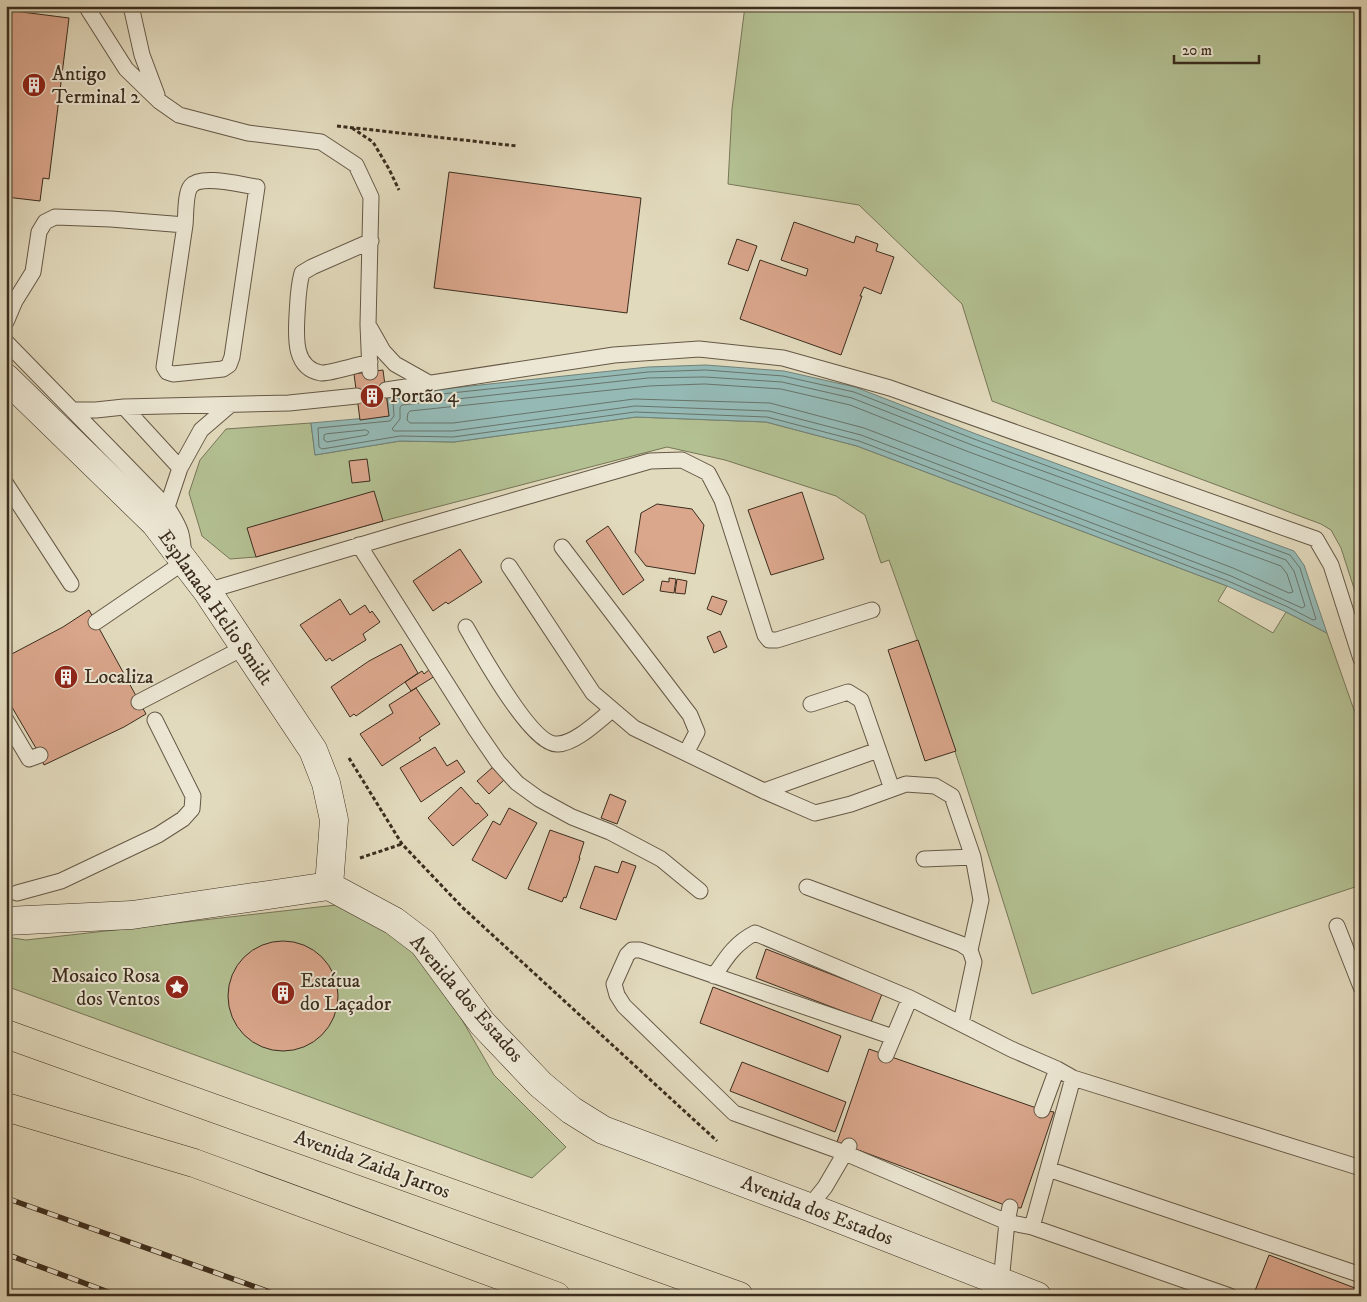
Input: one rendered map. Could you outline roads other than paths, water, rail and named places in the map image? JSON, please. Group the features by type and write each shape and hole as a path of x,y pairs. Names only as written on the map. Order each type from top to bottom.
{"highway":[{"name":"Avenida Zaida Jarros","path":"6,1034 739,1296"},
{"path":"6,1107 194,1163 556,1296"}],"street":[{"name":"Esplanada Helio Smidt","path":"6,378 155,524 207,591 313,750 326,783 334,820 330,874"},
{"path":"6,920 132,915 330,874"},
{"name":"Avenida dos Estados","path":"330,874 423,942 482,1023 540,1084 571,1110 603,1130 809,1207 1037,1296"}],"lane":[{"path":"86,6 126,69 159,101 179,115 248,133 321,142 356,165 371,197 371,241 368,325 370,367 322,373 307,367 299,355 296,342 299,284 302,273 371,241"},
{"path":"131,6 142,55 159,101"},
{"path":"210,180 256,187 232,357 229,365 223,369 173,374 167,372 164,367 185,225 188,195 191,186 199,181 210,180"},
{"path":"6,322 33,272 39,232 45,222 55,217 185,225"},
{"path":"368,325 383,351 395,364 427,382"},
{"path":"6,342 167,507 179,524 183,538 184,562 96,622"},
{"path":"386,390 427,382 614,355 699,349 783,358 890,388 1316,540 1331,565 1361,660"},
{"path":"74,410 96,410 124,406 289,403 357,396"},
{"path":"167,507 180,468 201,430 230,405"},
{"path":"124,406 180,468"},
{"path":"207,591 650,461 682,460 708,473 722,500 765,635 770,640 777,640 872,610"},
{"path":"6,484 71,584"},
{"path":"359,545 476,730 498,762 517,783 547,803 610,832 661,859 700,892"},
{"path":"562,547 690,715 697,732 686,753"},
{"path":"509,566 593,693 634,728 764,791 815,813 851,804 906,784 935,786 952,796 973,857 981,900 970,950 974,962 961,1023"},
{"path":"466,627 516,710 543,737 556,745 570,742 612,710"},
{"path":"139,702 245,647"},
{"path":"810,704 848,692 861,700 892,790"},
{"path":"6,720 35,757"},
{"path":"17,893 62,881 158,835 183,819 192,809 193,796 155,720"},
{"path":"764,791 878,750"},
{"path":"924,859 973,857"},
{"path":"807,887 961,944 970,950"},
{"path":"1337,926 1361,987"},
{"path":"714,976 742,940 755,933 910,998 1073,1078 1361,1168"},
{"path":"893,1037 640,950 632,950 627,955 614,984 616,995 624,1006 734,1114 847,1149 1006,1222 1032,1227 1230,1296"},
{"path":"886,1055 910,998"},
{"path":"1042,1110 1057,1069"},
{"path":"1032,1227 1073,1078"},
{"path":"809,1207 825,1187 847,1149"},
{"path":"1048,1169 1361,1275"},
{"path":"1001,1282 1006,1222 1010,1207"}],"water":[{"path":"706,365 784,371 855,387 976,434 1294,551 1304,565 1327,633 1286,612 1227,586 857,446 766,422 636,417 454,442 400,441 315,455 311,423 389,416 387,395 648,367"}],"railway":[{"path":"6,1198 281,1296"},
{"path":"6,1254 119,1296"}],"place":[{"name":"Antigo Terminal 2","path":"34,85"},
{"name":"Portão 4","path":"372,396"},
{"name":"Localiza","path":"66,677"},
{"name":"Mosaico Rosa dos Ventos","path":"177,987"},
{"name":"Estátua do Laçador","path":"283,993"}]}
